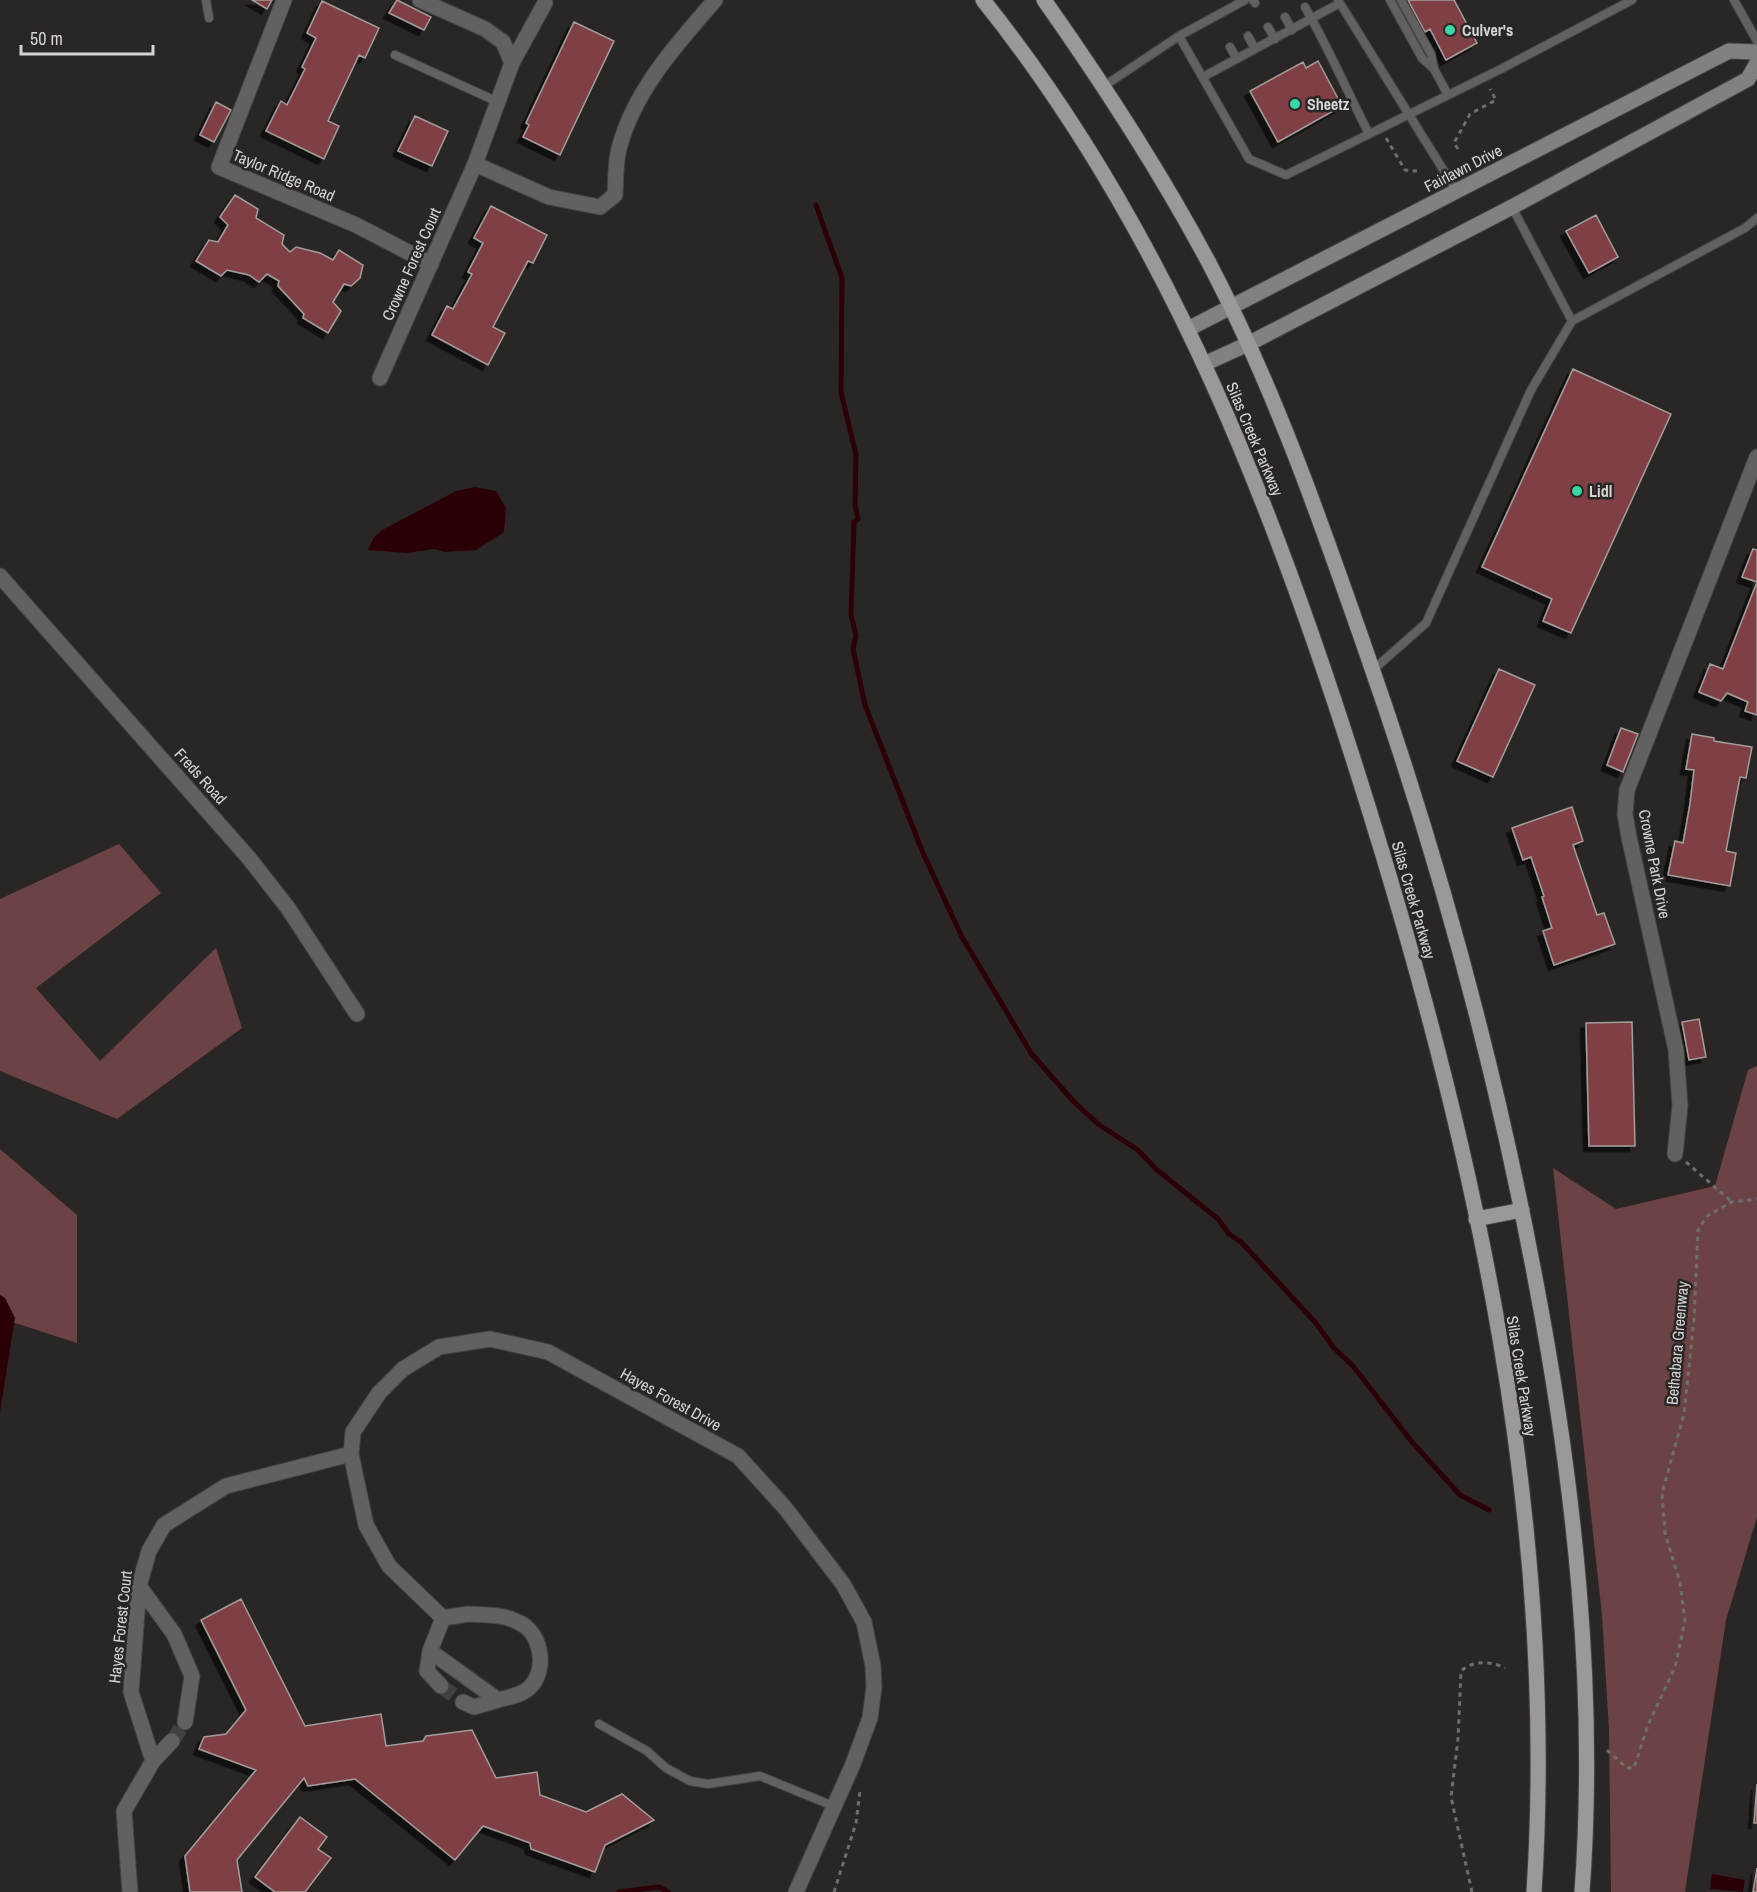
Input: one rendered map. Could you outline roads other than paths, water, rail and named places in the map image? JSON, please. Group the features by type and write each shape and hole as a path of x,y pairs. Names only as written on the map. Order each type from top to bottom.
{"main road":[{"name":"Silas Creek Parkway","path":"983,0 1017,42 1082,137 1155,261 1188,329 1262,500 1310,629 1398,901 1476,1219 1503,1356 1524,1510 1537,1666 1539,1823 1534,1892"},
{"name":"Silas Creek Parkway","path":"1044,0 1104,86 1158,171 1248,344 1290,446 1373,670 1417,804 1453,925 1505,1131 1556,1392 1576,1546 1586,1760 1582,1892"},
{"name":"Fairlawn Drive","path":"1188,329 1729,51 1757,52"},
{"path":"1204,364 1248,344 1512,207 1748,79 1757,63"},
{"path":"1476,1219 1522,1210"}],"street":[{"name":"Taylor Ridge Road","path":"284,0 219,167 356,225 431,264"},
{"path":"420,0 485,30 503,42 512,63"},
{"path":"475,164 549,197 600,207 615,195 619,146 651,79 671,51 715,0"},
{"name":"Crowne Forest Court","path":"380,378 475,164 512,63 545,3"},
{"name":"Crowne Park Drive","path":"1675,1154 1680,1106 1676,1050 1629,837 1625,814 1627,790 1757,457"},
{"name":"Freds Road","path":"0,576 248,857 288,908 357,1014"},
{"name":"Hayes Forest Drive","path":"443,1618 389,1566 366,1525 351,1454 353,1432 379,1393 403,1369 439,1347 490,1339 548,1352 738,1456 826,1560 858,1610 870,1645 874,1687 870,1718 853,1764 796,1892"},
{"name":"Hayes Forest Court","path":"153,1761 131,1692 139,1586 149,1551 164,1525 189,1507 226,1486 351,1454"},
{"path":"139,1586 174,1634 192,1676 185,1722"},
{"path":"441,1686 427,1671 430,1651 443,1618 468,1614 501,1616 520,1622 532,1632 538,1644 540,1660 538,1675 531,1687 518,1695 474,1707 463,1702"},
{"path":"430,1651 498,1700"},
{"path":"130,1892 124,1811 153,1761 172,1741"}],"lane":[{"path":"206,0 209,18"},
{"path":"1104,86 1179,36 1213,17 1233,11 1245,0"},
{"path":"1390,0 1422,58 1434,69"},
{"path":"1401,0 1431,54 1434,69 1448,95"},
{"path":"1179,36 1249,159 1286,175 1632,0"},
{"path":"1734,0 1757,41"},
{"path":"1203,77 1312,19 1339,2 1456,192"},
{"path":"1305,7 1337,64 1340,78 1369,134"},
{"path":"1213,17 1218,26"},
{"path":"1285,17 1292,30"},
{"path":"1268,27 1275,39"},
{"path":"1248,36 1255,49"},
{"path":"1230,47 1237,59"},
{"path":"395,56 498,102"},
{"path":"1512,207 1572,321"},
{"path":"1373,670 1426,623 1531,390 1572,321 1745,228 1757,218"},
{"path":"599,1724 647,1751 666,1768 690,1781 708,1784 760,1776 833,1806"}],"waterway":[{"path":"816,205 842,278 841,392 856,455 855,505 858,519 854,522 851,615 856,635 853,649 865,705 923,853 962,937 1031,1053 1074,1102 1098,1124 1138,1150 1156,1169 1218,1219 1229,1234 1241,1242 1315,1322 1334,1348 1353,1366 1412,1442 1460,1495 1489,1510"},
{"path":"619,1892 659,1887 668,1892"}],"tunnel":[{"path":"441,1686 463,1702"},
{"path":"172,1741 185,1722"}],"place":[{"name":"Culver's","path":"1450,30"},
{"name":"Sheetz","path":"1295,104"},
{"name":"Lidl","path":"1577,491"}]}
